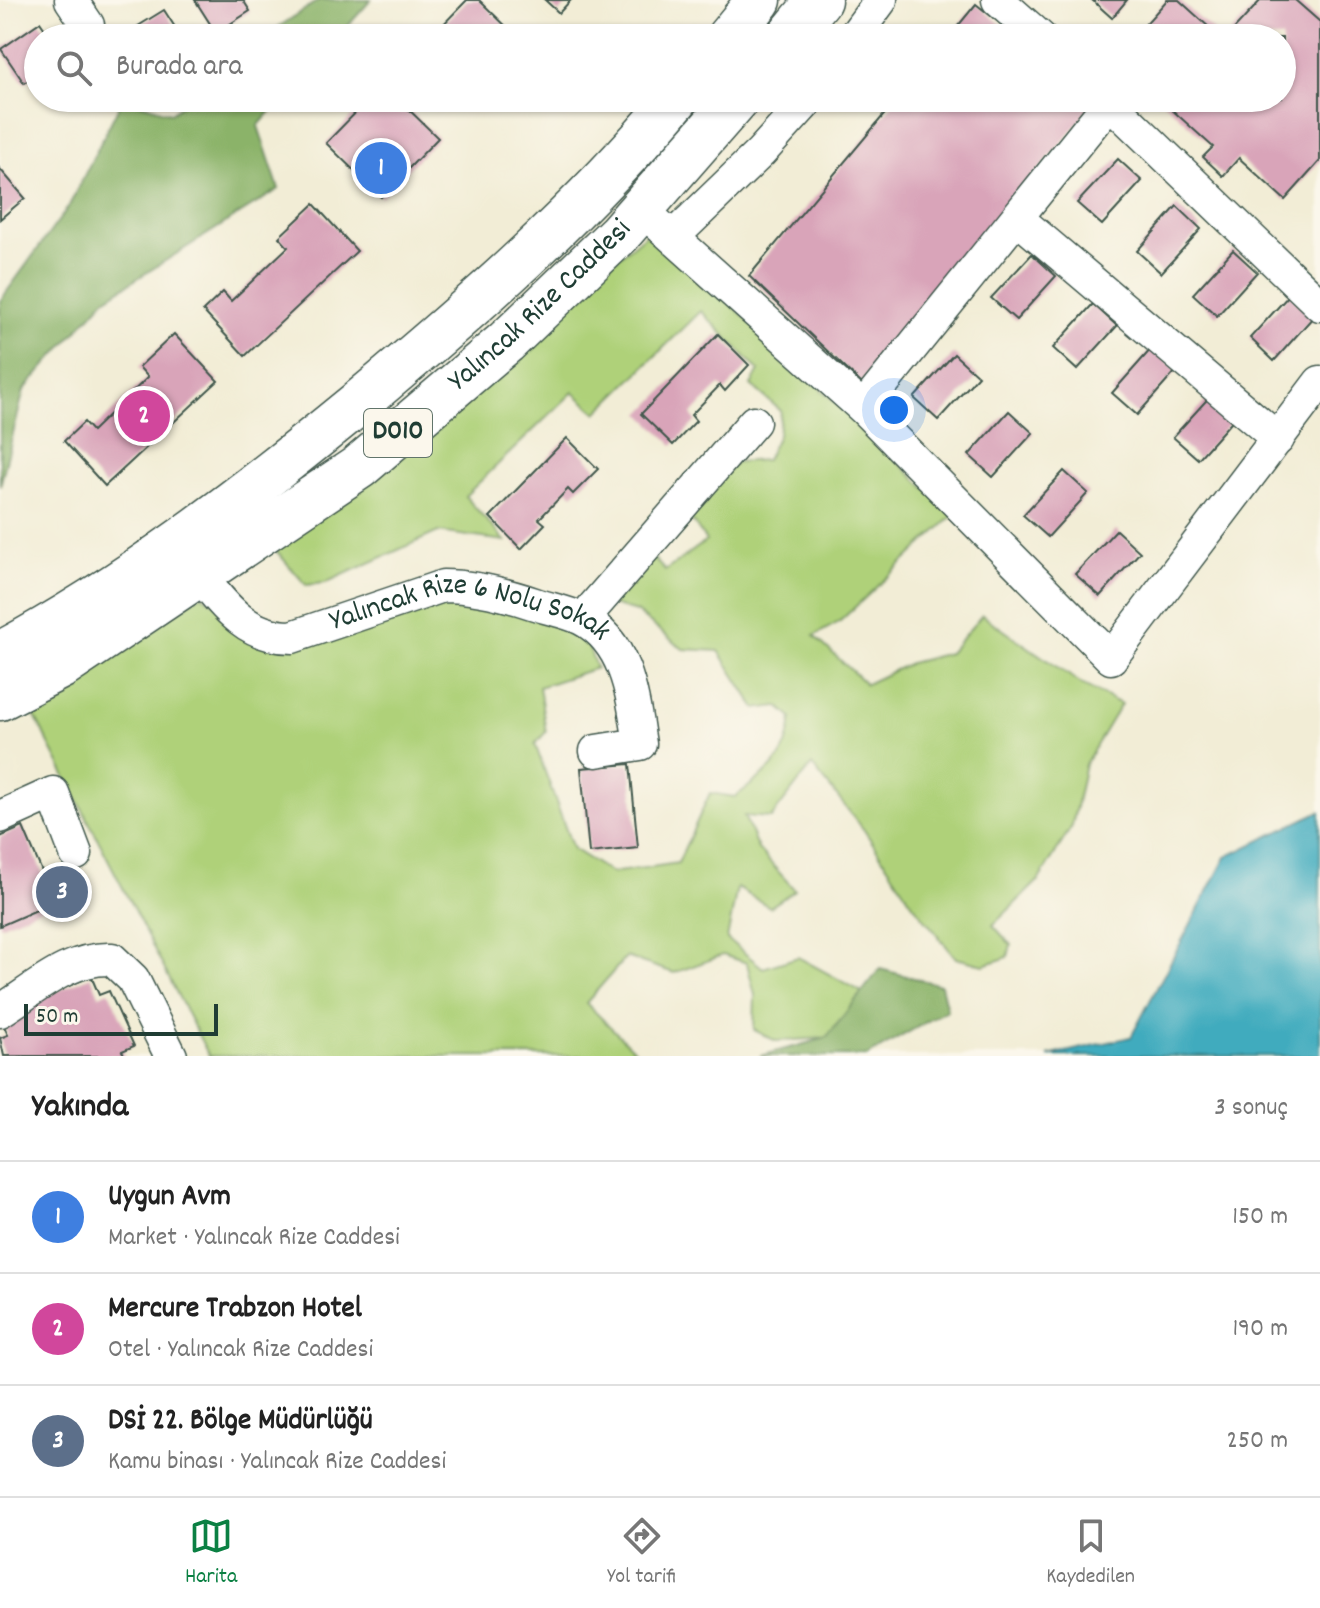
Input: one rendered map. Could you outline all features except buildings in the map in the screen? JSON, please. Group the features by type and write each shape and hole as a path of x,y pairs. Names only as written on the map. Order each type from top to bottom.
{"highway":[{"path":"739,24 759,0"},
{"path":"799,24 819,0"},
{"name":"Yalıncak Rize Caddesi","path":"0,654 191,536 355,405 461,318 566,220 664,112"},
{"name":"Yalıncak Rize Caddesi","path":"0,698 64,665 359,467 506,342 641,209 726,112"}],"lane":[{"path":"863,24 881,0"},
{"path":"998,0 1025,24"},
{"path":"673,237 761,152 797,112"},
{"path":"863,408 1099,112"},
{"path":"1120,112 1320,305"},
{"path":"641,209 863,408 1111,658 1320,382"},
{"path":"1017,218 1278,439"},
{"path":"583,619 754,422"},
{"name":"Yalıncak Rize 6 Nolu Sokak","path":"199,574 232,615 277,637 292,637 443,586 463,586 514,597 583,619 598,632 624,667 631,685 640,744 596,751"},
{"path":"0,817 53,793 76,854"},
{"path":"0,1011 71,965 92,958 112,959 133,979 171,1056"}],"green space":[{"path":"319,0 371,0 350,24 283,24"},
{"path":"116,112 270,112 258,126 279,189 105,299 24,390 0,486 0,301 69,206"},
{"path":"652,229 954,515 839,622 814,636 866,684 910,663 949,653 982,615 1083,685 1121,704 1085,764 1072,826 1038,881 993,925 1011,945 1008,957 984,965 956,958 912,903 864,830 812,765 771,818 744,816 758,849 795,890 770,907 737,888 727,939 763,968 798,957 862,992 826,1038 776,1041 754,1030 755,995 747,963 723,955 674,973 626,957 586,1003 640,1056 209,1056 29,705 201,595 257,630 454,585 555,618 587,642 596,668 539,687 546,732 535,744 573,849 611,873 678,863 710,793 735,797 766,772 781,755 792,718 778,706 756,709 719,651 683,649 636,612 608,604 642,545 665,571 706,541 694,523 682,514 736,462 766,460 778,435 781,411 751,385 759,371 701,311 597,413 573,392 465,496 505,541 438,532 325,583 306,585 272,546"},
{"path":"880,969 941,985 947,1010 867,1056 760,1056 826,1038"}],"water":[{"path":"1320,811 1320,1056 1048,1056 1131,1037 1226,857"}],"place":[{"name":"Uygun Avm","path":"381,168"},
{"name":"Mercure Trabzon Hotel","path":"144,416"},
{"name":"DSİ 22. Bölge Müdürlüğü","path":"62,892"}]}
